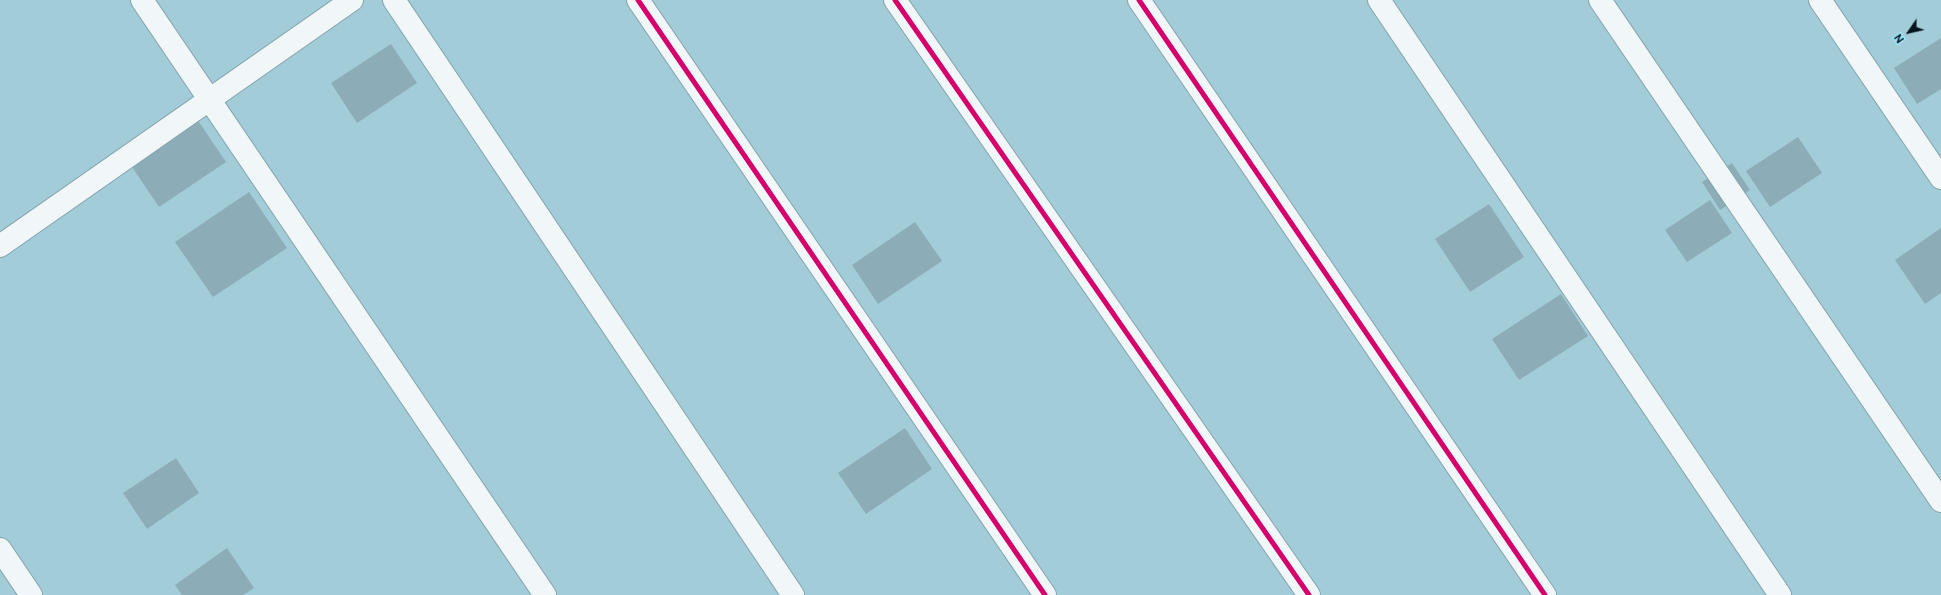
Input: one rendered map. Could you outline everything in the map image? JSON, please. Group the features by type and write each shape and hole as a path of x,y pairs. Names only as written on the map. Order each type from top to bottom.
{"street":[{"path":"142,0 545,595"},
{"path":"0,246 352,0"},
{"path":"394,0 793,595"},
{"path":"638,0 1045,595"},
{"path":"895,0 1309,595"},
{"path":"1139,0 1545,595"},
{"path":"1379,0 1780,595"},
{"path":"1600,0 1941,501"},
{"path":"1820,0 1941,178"},
{"path":"0,549 31,595"}],"building":[{"path":"1941,38 1941,89 1917,104 1894,68"},
{"path":"391,44 417,83 357,123 331,83"},
{"path":"197,119 226,162 159,207 130,164"},
{"path":"1798,137 1822,173 1770,207 1746,171"},
{"path":"1732,163 1750,190 1720,210 1702,182"},
{"path":"249,192 287,248 213,297 175,242"},
{"path":"1710,200 1732,233 1687,262 1665,230"},
{"path":"1489,204 1524,257 1470,292 1435,239"},
{"path":"915,222 942,261 878,304 852,265"},
{"path":"1941,228 1941,293 1925,304 1895,260"},
{"path":"1561,294 1588,336 1519,380 1492,339"},
{"path":"905,428 932,469 866,514 838,473"},
{"path":"176,458 199,493 147,529 123,493"},
{"path":"227,548 254,588 243,595 182,595 175,585"}],"cycle path":[{"path":"638,0 1045,595"},
{"path":"895,0 1309,595"},
{"path":"1139,0 1545,595"}]}
